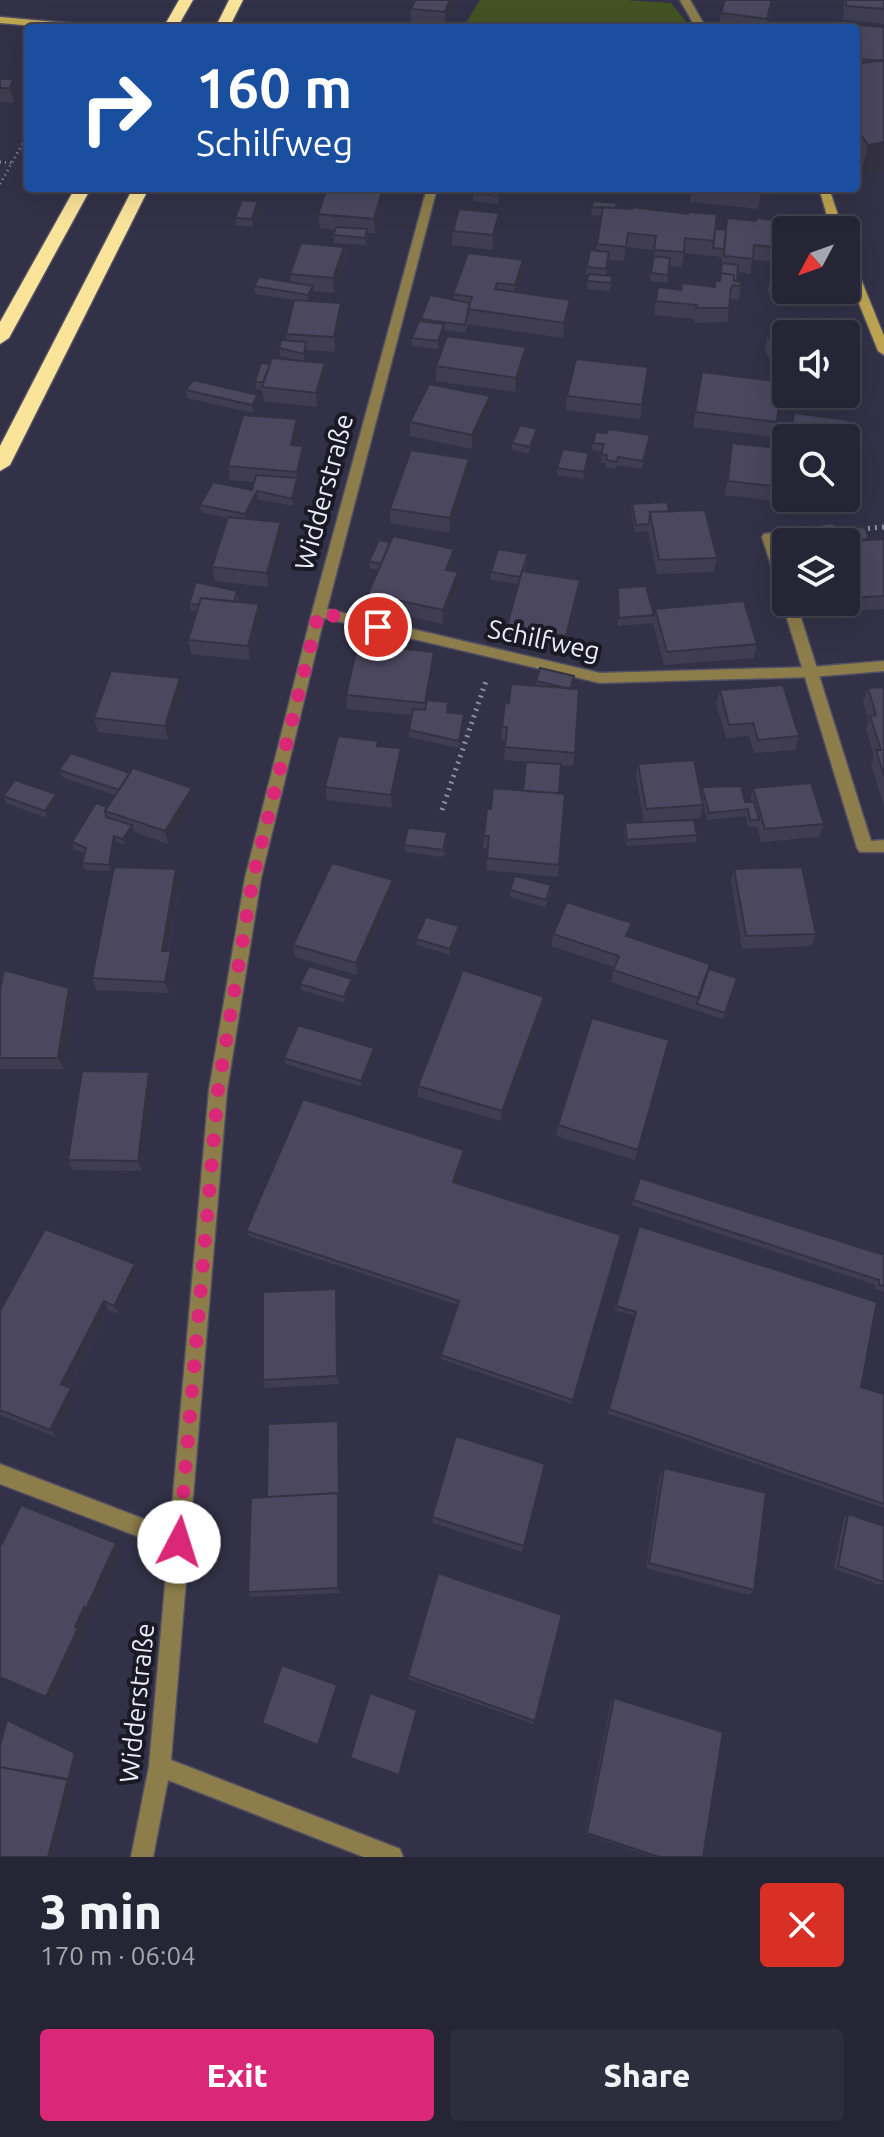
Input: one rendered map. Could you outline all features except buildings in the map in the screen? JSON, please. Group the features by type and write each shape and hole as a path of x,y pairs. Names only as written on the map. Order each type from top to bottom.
{"highway":[{"path":"172,24 186,0"},
{"path":"224,24 236,0"},
{"path":"0,338 81,192"},
{"path":"0,465 139,192"}],"street":[{"path":"685,0 699,24"},
{"path":"0,20 49,24"},
{"name":"Widderstraße","path":"142,1857 160,1766 218,1090 253,878 319,612 431,192"},
{"path":"825,192 833,216"},
{"path":"860,292 884,351"},
{"name":"Schilfweg","path":"319,612 600,678 811,672 884,666"},
{"path":"793,616 865,848 884,846"},
{"path":"0,1474 179,1542"},
{"path":"160,1766 392,1857"}],"path":[{"path":"0,184 24,141"},
{"path":"0,162 12,163"},
{"path":"442,810 496,655"}],"green space":[{"path":"480,0 626,0 671,3 688,24 465,24"}],"route":[{"path":"179,1542 218,1090 253,878 319,612 378,627"}]}
